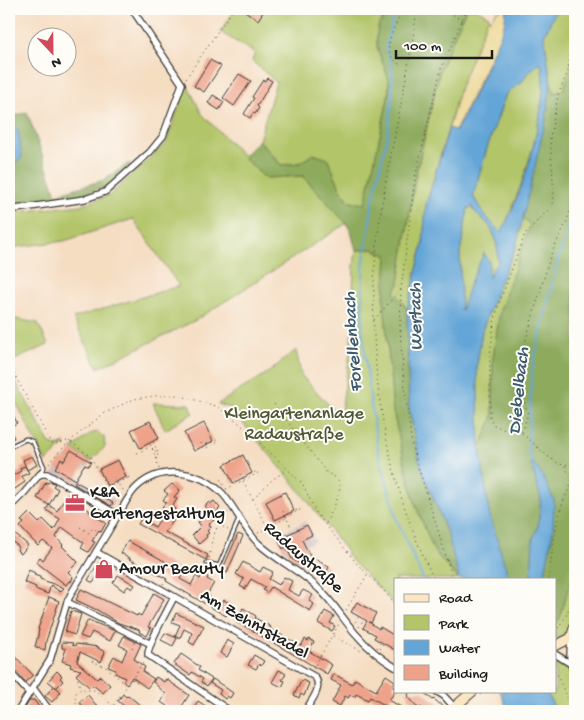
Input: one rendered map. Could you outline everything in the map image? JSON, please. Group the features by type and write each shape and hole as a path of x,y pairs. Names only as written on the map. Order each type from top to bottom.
{"street":[{"path":"9,210 85,199 105,192 150,152 163,136 182,84 132,9"},
{"name":"Radaustraße","path":"18,711 50,660 66,602 135,488 143,482 160,475 179,472 193,476 223,491 252,536 267,551 319,588 356,634 377,655 394,666"},
{"path":"9,508 40,474 48,474 118,515"},
{"name":"Am Zehntstadel","path":"96,552 310,674 318,682 317,688 305,711"},
{"path":"174,597 147,652 148,656 230,711"},
{"path":"66,602 151,644"},
{"path":"575,625 570,648 575,681"},
{"path":"556,646 573,637"},
{"path":"556,655 571,664"},
{"path":"9,671 50,711"},
{"path":"438,692 444,696 452,709 472,692"}],"lane":[{"path":"9,447 26,439 33,442 44,466 40,474"},
{"path":"207,563 219,566 240,517"}],"path":[{"path":"182,84 233,9"},
{"path":"401,9 388,42 390,53 396,62 401,64"},
{"path":"417,9 404,96 380,218 374,280 374,338 379,396 388,450 405,510 421,553 434,578"},
{"path":"446,9 462,21"},
{"path":"453,578 412,447 400,327 401,289 416,178 441,68 467,9"},
{"path":"573,482 564,466 546,455 527,436 522,433 504,430 494,425 490,418 490,356 494,322 499,303 525,234 553,205 550,138 558,95 568,71 575,11"},
{"path":"522,433 528,414 518,379 520,360 551,254 567,221 575,195"},
{"path":"374,321 401,289"},
{"path":"9,364 51,443 56,444 70,441 91,457 107,488"},
{"path":"40,474 70,441 103,414 134,399 178,395 216,406 236,421 302,483 317,514 358,565 394,603"},
{"path":"274,404 328,473 338,478 340,484 338,498 325,524"},
{"path":"148,440 156,457 160,475"},
{"path":"201,443 204,449 218,442 217,440 206,445"},
{"path":"137,453 154,448 159,455 152,442"},
{"path":"156,457 160,458"},
{"path":"564,466 575,463"},
{"path":"253,499 273,479 288,470"},
{"path":"218,475 223,491 258,473 245,477"},
{"path":"240,474 268,528"},
{"path":"104,493 107,488 130,477 119,481"},
{"path":"115,479 130,497"},
{"path":"548,578 560,511 575,479"},
{"path":"207,563 212,540 219,524 232,505"},
{"path":"252,536 300,509 287,514"},
{"path":"283,512 292,528"},
{"path":"219,524 233,532"},
{"path":"80,527 89,533 93,528 106,536"},
{"path":"310,674 368,574"},
{"path":"191,586 196,587"},
{"path":"556,631 566,616 575,592"},
{"path":"356,634 364,619"},
{"path":"332,635 363,652"},
{"path":"113,706 148,656"},
{"path":"92,661 108,669 127,687"},
{"path":"556,672 575,711"},
{"path":"78,679 81,687 85,690 95,690 119,711 123,707"},
{"path":"132,679 140,684"},
{"path":"82,711 75,701 76,693 83,684"},
{"path":"571,706 575,703"}],"shaded area":[{"path":"68,455 91,462 88,467 80,471 77,477 115,500 110,508 52,474 61,459"},
{"path":"305,521 315,541 305,546 307,551 292,559 283,549 277,536"}],"green space":[{"path":"236,9 388,9 387,14 378,25 377,48 389,80 388,98 366,204 350,202 341,190 327,159 313,154 300,163 281,165 259,140 276,82 252,61 255,53 220,32"},
{"path":"388,9 466,9 440,69 415,178 399,283 394,293 407,310 409,408 421,467 448,535 459,578 434,551 416,506 393,411 384,300 387,255 372,249 356,250 351,232 346,223 303,176 265,178 243,157 259,140 281,165 300,163 313,154 328,159 341,190 350,202 365,204 389,93 389,80 377,39 380,24"},
{"path":"466,9 476,9 489,16 460,87 426,205 423,244 407,310 394,293 399,283 415,178 440,69"},
{"path":"557,9 575,9 572,66 563,90 555,93 551,83 544,35"},
{"path":"575,18 575,483 572,496 575,517 575,566 560,618 556,624 556,578 544,578 553,531 531,463 541,499 538,526 533,539 531,578 509,578 489,513 480,448 493,417 493,358 500,310 530,226 527,221 521,218 546,119 551,83 555,93 563,90 572,66"},
{"path":"540,62 542,65 543,89 541,111 533,147 522,182 501,234 483,213 473,196 506,94 522,82 527,74"},
{"path":"187,84 202,114 265,178 302,176 347,223 196,320 98,368 73,318 179,286 133,219 64,241 9,248 9,213 81,205 109,196 166,143"},
{"path":"27,112 56,194 104,180 129,163 130,166 107,187 64,198 9,205 9,118"},
{"path":"472,206 492,231 497,247 498,264 493,268 489,280 484,254 470,283 461,313 460,252 468,208"},
{"path":"521,218 527,221 530,226 528,237 517,261 493,358 493,417 480,448 477,365 482,331 498,286 516,247"},
{"name":"Kleingartenanlage Radaustraße","path":"372,249 387,255 384,300 393,411 416,506 434,551 457,578 394,578 394,605 346,554 348,553 292,481 230,408 218,404 269,372 296,350 301,375 340,417 351,346 356,250"},
{"path":"9,318 38,323 48,345 10,362"},
{"path":"9,369 50,444 56,446 66,443 46,462 9,388"},
{"path":"153,403 190,404 193,413 165,430"},
{"path":"97,432 104,437 105,447 91,461 72,449 90,434"},
{"path":"575,559 576,592 573,615 570,625 564,634 556,640 556,624 560,618"},
{"path":"556,658 567,664 575,689 575,711 556,711 546,692 556,692"}],"sand":[{"path":"506,9 501,36 455,131 449,128 460,87 489,16 490,20 497,11"}],"water":[{"name":"Wertach","path":"506,9 557,9 544,35 551,83 546,119 516,247 498,286 482,331 477,365 480,448 489,513 509,578 459,578 448,535 421,467 409,408 407,310 423,244 426,205 449,128 456,131 485,70 505,21","holes":["540,62 542,65 543,89 541,110 533,147 523,183 501,233 483,213 473,196 506,94 522,82 527,74","472,206 492,231 497,246 498,263 493,268 489,278 489,261 484,253 470,283 461,311 460,252 468,208"]},
{"path":"9,129 18,129 22,158 9,165"},
{"path":"533,462 543,477 554,500 553,531 544,578 531,578 533,539 538,526 541,499 531,463"},
{"path":"500,692 546,692 556,711 508,711"}],"building":[{"path":"242,9 265,9 258,20"},
{"path":"210,60 221,66 204,92 194,86"},
{"path":"239,74 251,81 234,106 223,98"},
{"path":"267,78 272,81 257,106 259,108 250,118 244,114 254,98 252,97 263,80 265,81"},
{"path":"213,95 224,102 219,110 208,103"},
{"path":"9,406 17,423 9,427"},
{"path":"150,421 159,438 140,448 131,430"},
{"path":"204,423 213,441 194,451 184,433"},
{"path":"9,427 14,438 9,441"},
{"path":"71,450 91,462 88,466 84,465 75,480 55,468 61,459 64,461"},
{"path":"243,455 252,473 233,483 224,465"},
{"path":"32,456 37,465 27,470 23,460"},
{"path":"118,460 126,477 107,486 99,469"},
{"path":"25,466 29,473 22,476 25,482 9,493 9,480 21,471 20,468"},
{"path":"50,481 58,489 49,505 37,498 46,482"},
{"path":"75,481 113,503 111,506 74,484"},
{"path":"172,484 180,490 174,497 177,499 172,507 175,509 172,514 175,516 172,519 174,520 165,532 208,555 206,560 138,524 141,519 155,527 166,510 162,507 166,502 163,500 168,494 164,491"},
{"path":"285,492 294,511 275,520 266,502"},
{"path":"68,494 74,498 76,496 82,499 79,503 106,523 101,532 99,530 92,541 95,542 88,552 81,548 84,543 62,527 56,537 78,562 68,572 73,577 71,582 69,581 66,585 36,562 40,557 43,560 52,548 43,541 38,546 20,527 24,523 21,521 29,513 39,523 43,519 54,530 60,519 46,510 49,505 57,511"},
{"path":"214,501 220,508 213,515 215,517 209,524 211,527 207,531 209,533 206,535 207,537 199,544 192,535 201,526 198,522 203,518 201,515 208,510 205,506 209,502 210,504"},
{"path":"307,525 312,535 302,540 310,556 329,567 326,573 330,575 327,580 292,559 286,547 283,549 278,539"},
{"path":"12,532 28,545 21,554 17,550 19,547 9,539"},
{"path":"238,534 243,536 227,573 222,571"},
{"path":"128,541 177,568 183,573 180,579 191,585 196,576 200,579 203,574 208,577 207,579 214,583 207,595 210,596 208,599 220,606 224,600 233,605 226,616 121,553"},
{"path":"99,562 108,569 102,576 100,573 93,583 88,580"},
{"path":"243,562 260,572 263,567 273,572 269,579 279,585 284,577 292,581 288,590 299,596 303,590 313,595 309,601 314,604 310,611 271,587 267,593 263,590 265,587 251,579 245,589 240,586 244,579 236,574"},
{"path":"29,570 35,573 34,575 40,577 40,579 64,588 60,592 51,585 48,594 35,589 36,587 24,582"},
{"path":"118,575 135,585 132,589 128,586 124,591 113,583"},
{"path":"81,589 137,616 138,614 141,616 154,593 164,599 148,627 151,628 147,636 139,632 140,630 119,623 76,600"},
{"path":"49,597 59,601 46,641 45,650 35,647 38,629"},
{"path":"357,602 376,613 371,623 369,622 394,635 394,649 374,638 376,635 363,628 367,621 351,612"},
{"path":"243,608 256,616 255,618 271,627 270,629 301,646 305,639 314,642 309,651 332,665 327,674 236,621"},
{"path":"71,611 81,614 75,635 65,632"},
{"path":"325,611 334,616 330,623 335,626 332,631 318,623"},
{"path":"176,613 204,626 194,645 189,642 192,633 184,629 180,638 175,636 180,625 172,622"},
{"path":"88,620 115,631 110,641 92,632 88,639 80,636"},
{"path":"165,633 177,638 173,646 161,640"},
{"path":"124,636 141,644 134,659 145,667 143,672 154,679 147,688 132,677 127,684 123,681 125,678 115,673 116,670 108,667 114,656 122,661 127,649 119,645"},
{"path":"227,640 234,644 227,657 220,653"},
{"path":"62,642 73,643 72,645 75,646 76,644 99,647 105,652 101,662 80,652 77,662 97,679 100,676 110,685 103,693 93,685 90,688 76,675 81,670 70,667 71,664 62,661 66,649 62,648"},
{"path":"9,650 33,675 25,682 9,661"},
{"path":"181,654 200,667 198,670 212,679 207,686 201,682 203,679 192,672 190,675 174,664"},
{"path":"254,655 264,661 256,669 248,665"},
{"path":"279,670 286,674 282,680 285,681 282,687 272,682"},
{"path":"57,671 62,676 60,678 63,681 56,688 61,692 52,702 45,696 54,686 48,681"},
{"path":"334,674 352,684 355,679 376,691 386,675 394,680 393,687 395,692 389,700 408,711 393,711 370,697 368,700 356,694 355,697 350,695 348,698 345,696 340,706 332,702 341,685 331,680"},
{"path":"156,677 164,682 166,679 189,695 182,706 184,708 182,711 174,711 161,702 166,694 153,682"},
{"path":"213,679 233,693 230,698 227,696 225,699 219,694 221,690 210,683"},
{"path":"302,680 309,683 304,696 301,694 299,698 294,695"},
{"path":"407,692 423,692 442,706 436,711 425,711 421,707 419,709 408,696"},
{"path":"123,694 126,697 128,695 144,711 130,711 118,701"},
{"path":"88,695 102,711 86,711 79,702"},
{"path":"30,700 34,700 42,711 27,711 25,708"},
{"path":"198,701 213,711 197,711 193,708"}],"waterway":[{"name":"Forellenbach","path":"396,9 386,48 392,69 392,97 388,132 373,200 363,267 362,327 378,450 397,520 423,578"},
{"name":"Diebelbach","path":"532,463 528,452 532,369 558,259 575,207"}],"place":[{"name":"K&A Gartengestaltung","path":"75,503"},
{"name":"Amour Beauty","path":"104,569"}]}
